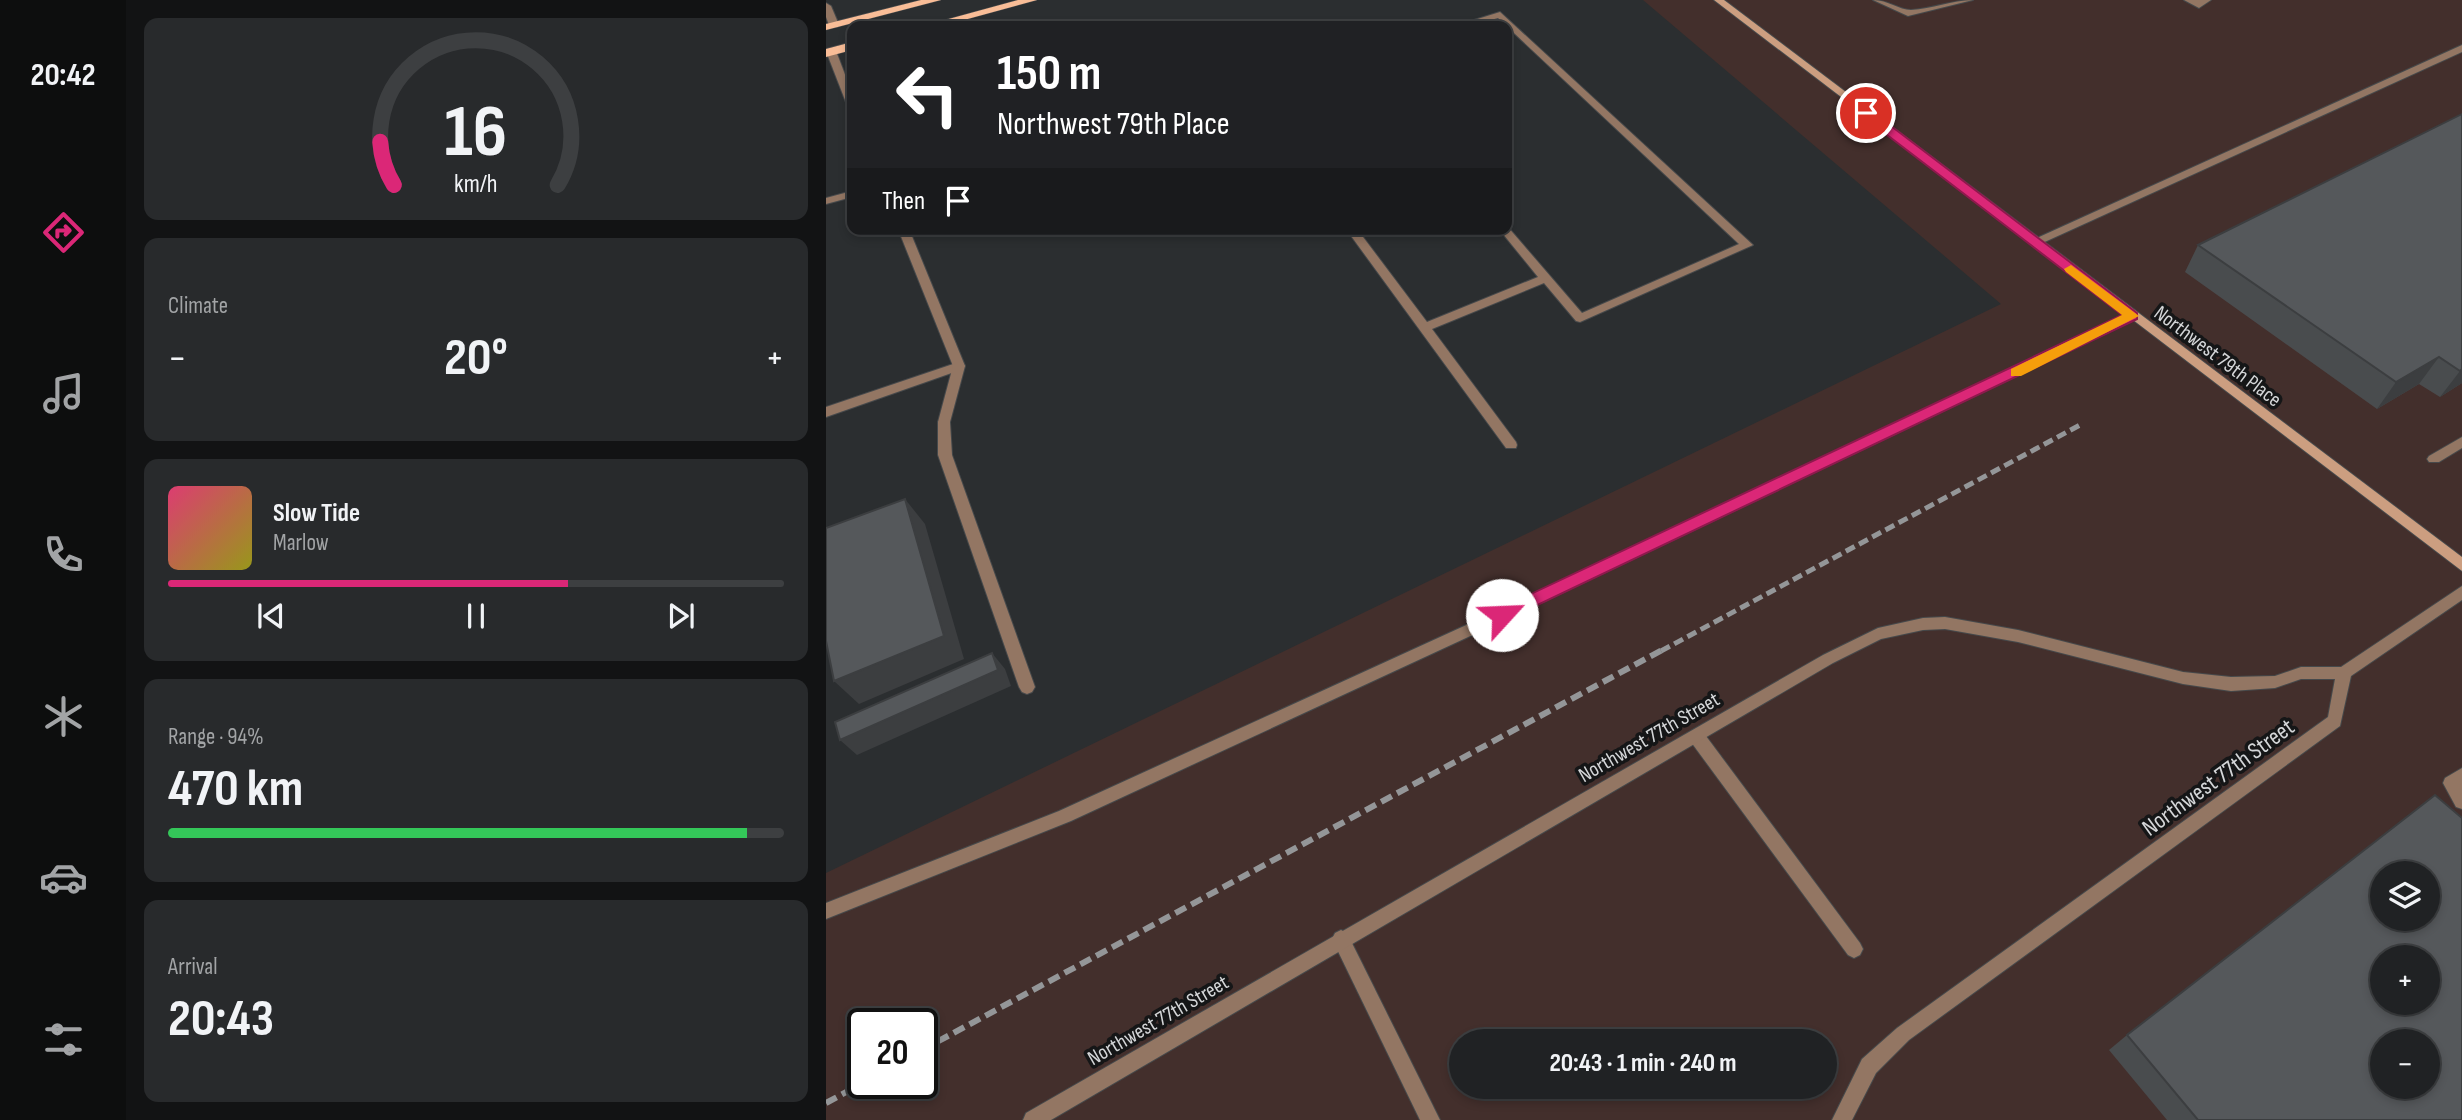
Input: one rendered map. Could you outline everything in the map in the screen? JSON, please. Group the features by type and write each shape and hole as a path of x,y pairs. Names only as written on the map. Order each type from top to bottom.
{"main road":[{"path":"850,21 935,0"},
{"path":"949,21 1031,0"},
{"name":"Northwest 79th Place","path":"1718,0 2462,565"},
{"path":"830,26 847,22"},
{"path":"828,52 847,47"}],"street":[{"path":"1877,0 1908,13 1969,0"},
{"path":"2188,0 2199,5 2207,0"},
{"path":"826,6 830,26"},
{"path":"1478,21 1500,15 1506,21"},
{"path":"1509,235 1580,318 1747,245 1512,26"},
{"path":"2034,242 2462,48"},
{"path":"828,52 847,94"},
{"path":"826,201 847,195"},
{"path":"905,235 959,366 944,422 945,455 1027,687"},
{"path":"1355,235 1511,445"},
{"path":"1424,328 1546,278"},
{"path":"826,911 1065,816 1515,609 2132,316"},
{"path":"826,412 959,366"},
{"path":"2434,460 2462,442"},
{"path":"2344,673 2462,592"},
{"name":"Northwest 77th Street","path":"1033,1120 1341,939 1856,644 1878,634 1923,624 1992,630 2209,682 2275,682 2301,673 2344,673 2335,721 1903,1034 1869,1066 1842,1120"},
{"path":"1697,737 1854,949"},
{"path":"2462,775 2451,783 2462,802"},
{"path":"1341,939 1430,1120"}],"shaded area":[{"path":"1643,0 2462,0 2462,1120 826,1120 826,873 2001,304"}],"building":[{"path":"2462,114 2460,371 2439,357 2396,382 2198,245"},
{"path":"905,499 944,636 834,681 826,641 826,528"},
{"path":"992,653 998,670 840,740 835,722"},
{"path":"2435,795 2462,818 2462,1120 2198,1120 2127,1035"}],"railway":[{"path":"1661,651 2080,425"},
{"path":"938,1041 1664,649"},
{"path":"826,1103 847,1092"}],"slow traffic":[{"path":"2016,372 2132,316 2071,269"}],"route":[{"path":"1502,615 2132,316 1866,113"}]}
